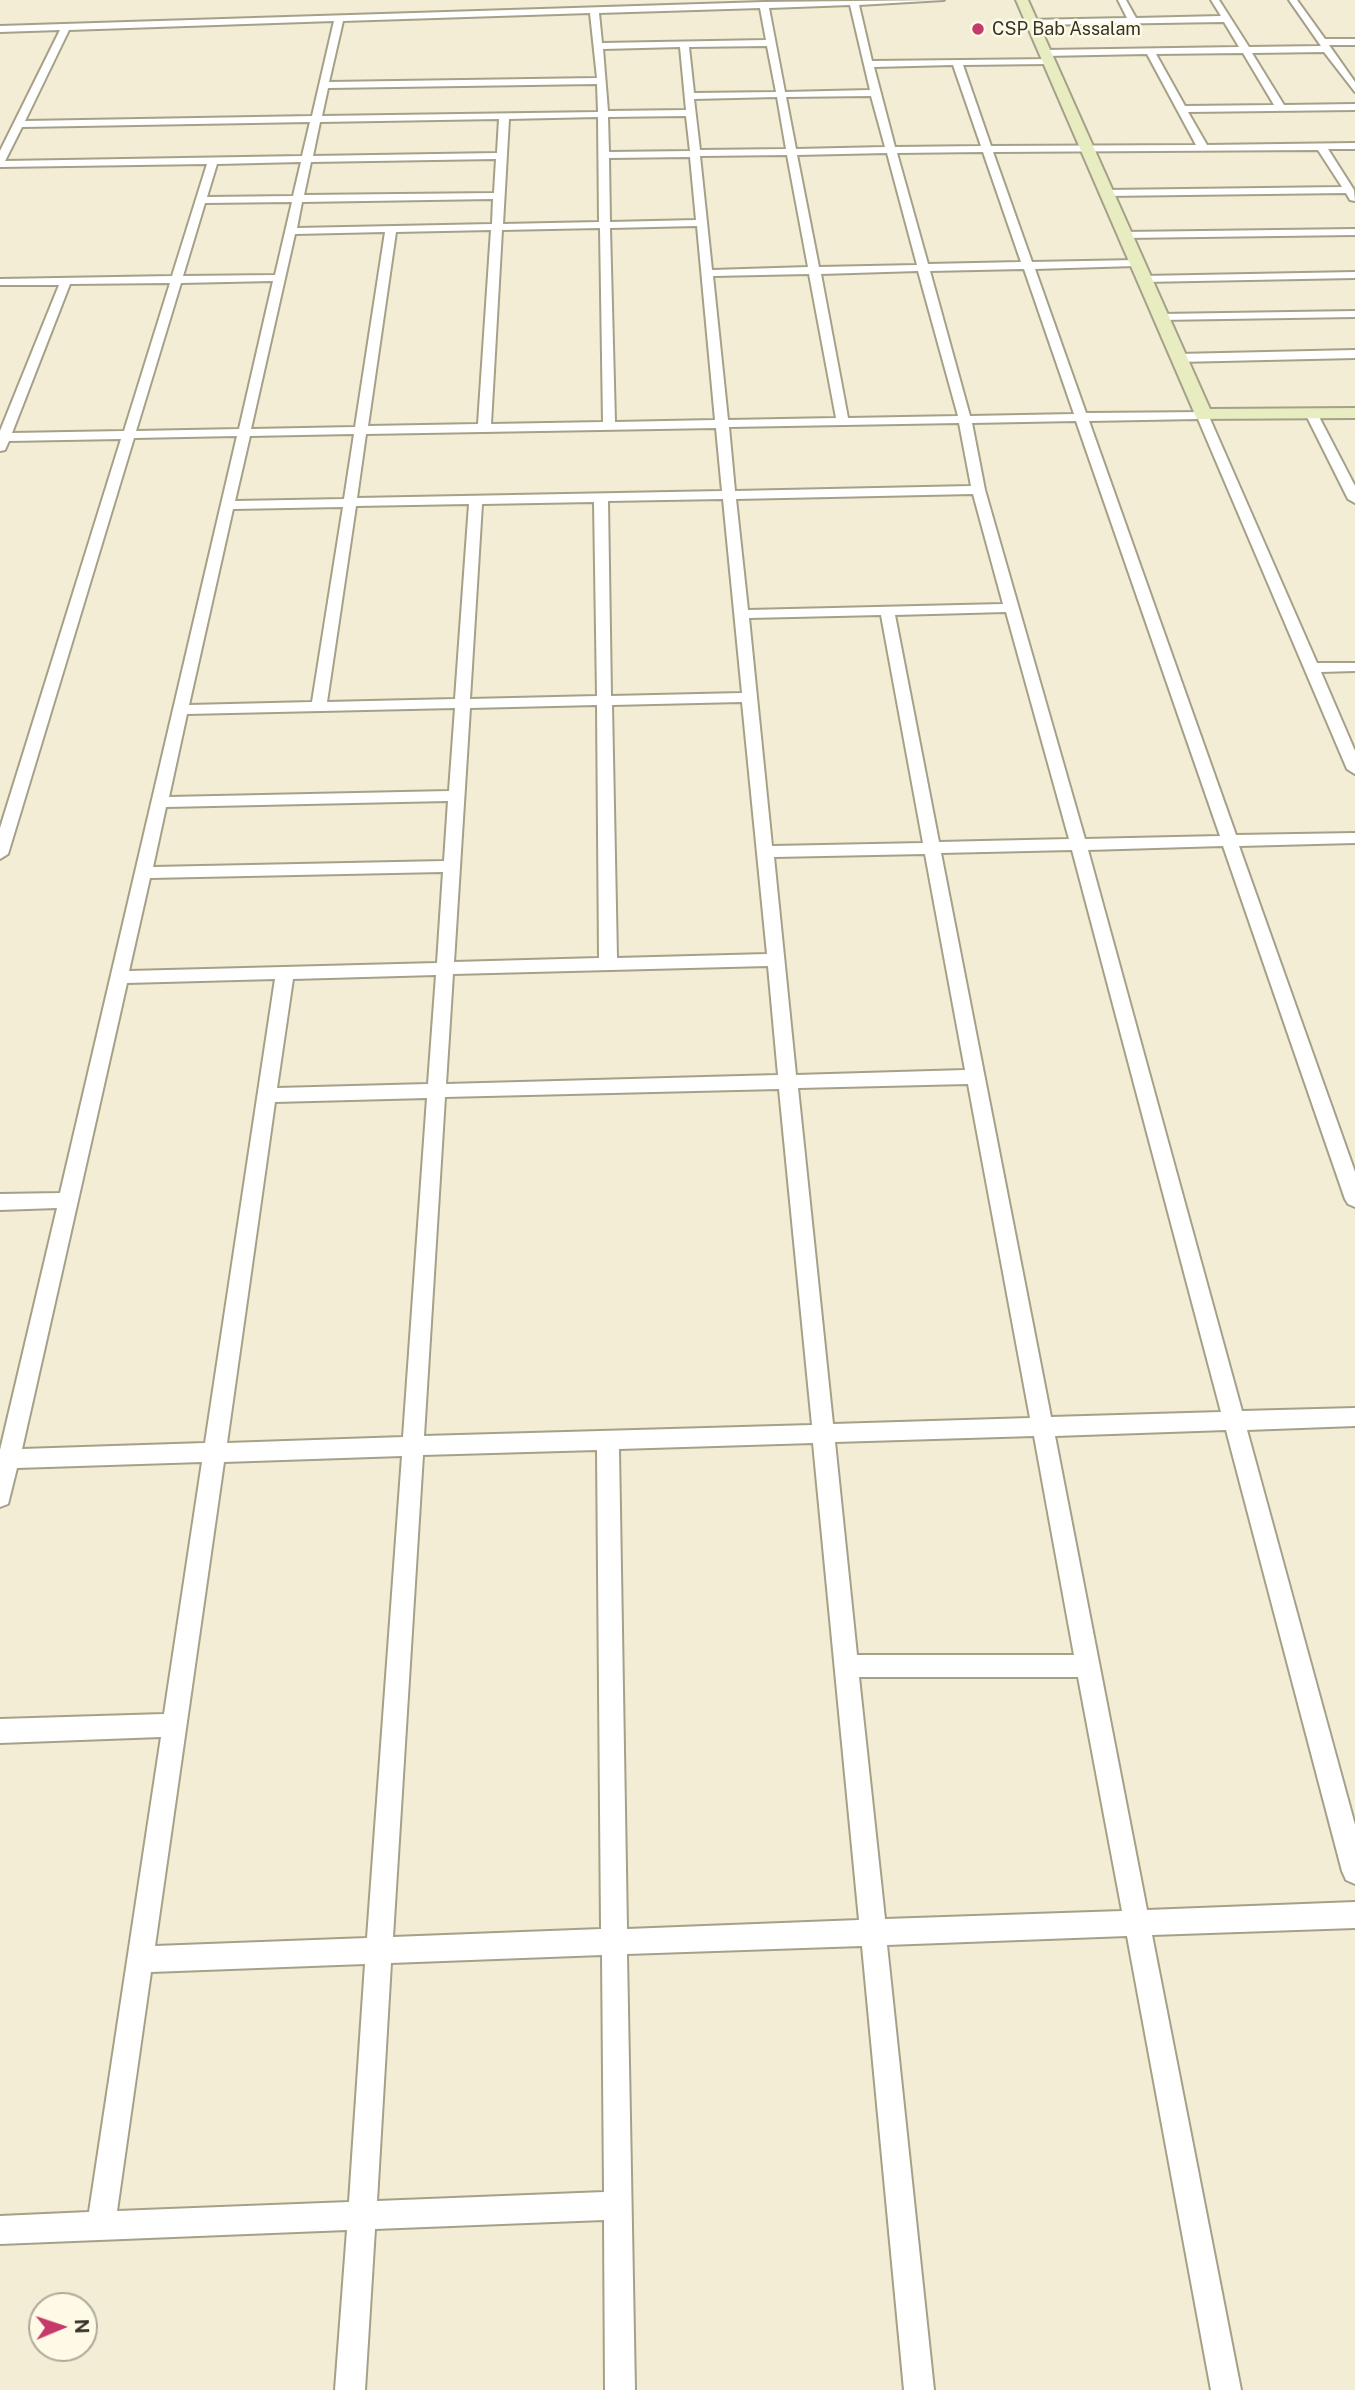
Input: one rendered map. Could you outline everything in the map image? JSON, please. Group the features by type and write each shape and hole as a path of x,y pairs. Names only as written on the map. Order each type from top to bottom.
{"street":[{"path":"0,29 940,0"},
{"path":"1022,0 1311,668 1351,751 1355,769"},
{"path":"1122,0 1133,20"},
{"path":"1215,0 1281,108"},
{"path":"1293,0 1325,46 1350,74 1355,89"},
{"path":"854,3 890,150 965,420 978,490 1079,845 1355,1871"},
{"path":"764,5 794,152 843,422"},
{"path":"594,11 601,81 609,426"},
{"path":"0,1497 4,1459 120,977 339,19"},
{"path":"1031,22 1226,19"},
{"path":"66,27 0,163 501,156"},
{"path":"869,64 1150,52 1245,51 1355,42"},
{"path":"598,46 772,43"},
{"path":"684,44 919,2390"},
{"path":"1150,52 1202,148"},
{"path":"957,62 1355,1199"},
{"path":"324,85 601,81"},
{"path":"690,96 875,93"},
{"path":"1181,109 1355,107"},
{"path":"18,124 691,113"},
{"path":"484,429 504,117"},
{"path":"603,155 1355,146"},
{"path":"1321,147 1352,195"},
{"path":"0,853 213,161"},
{"path":"1106,193 1352,195"},
{"path":"201,200 499,196"},
{"path":"290,230 702,223"},
{"path":"319,707 391,229"},
{"path":"1124,234 1355,232"},
{"path":"707,273 1136,263"},
{"path":"1143,279 1355,275"},
{"path":"0,282 280,278"},
{"path":"66,281 1,441 129,435 1355,413"},
{"path":"1160,317 1355,314"},
{"path":"1178,358 1355,354"},
{"path":"1311,413 1355,499"},
{"path":"1340,470 1355,470"},
{"path":"228,505 978,490"},
{"path":"601,498 608,964"},
{"path":"350,2390 476,500"},
{"path":"741,614 1011,608"},
{"path":"887,611 1226,2390"},
{"path":"1311,668 1355,667"},
{"path":"181,710 750,697"},
{"path":"159,803 456,796"},
{"path":"765,852 1355,838"},
{"path":"143,873 451,866"},
{"path":"120,977 776,960"},
{"path":"102,2226 285,973"},
{"path":"267,1095 976,1077"},
{"path":"0,1202 68,1200"},
{"path":"4,1459 1355,1417"},
{"path":"608,1440 620,2390"},
{"path":"847,1666 1088,1666"},
{"path":"0,1731 175,1725"},
{"path":"141,1959 1355,1915"},
{"path":"0,2230 618,2205"}],"place":[{"name":"CSP Bab Assalam","path":"978,29"}]}
